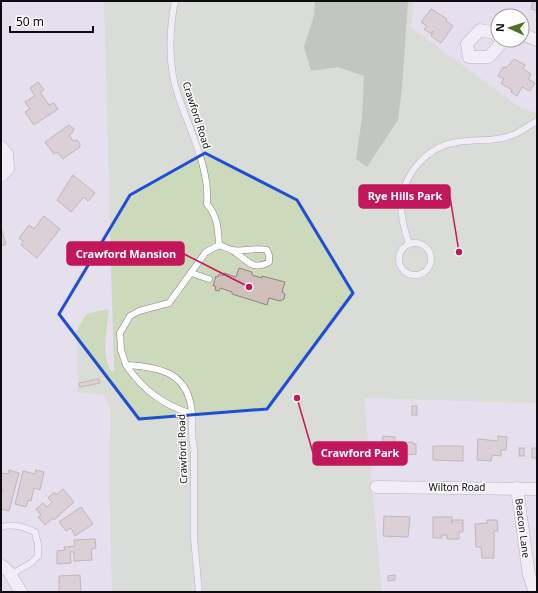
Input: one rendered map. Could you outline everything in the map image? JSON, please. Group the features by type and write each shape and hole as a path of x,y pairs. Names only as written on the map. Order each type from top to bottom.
{"street":[{"path":"1,147 7,154 8,169 1,176"},
{"name":"Wilton Road","path":"376,486 537,489"},
{"name":"Beacon Lane","path":"517,488 529,574 534,592"},
{"path":"1,565 10,575 21,592"}],"lane":[{"name":"Crawford Road","path":"175,1 172,15 172,39 177,94 196,143 208,191 207,204 213,211 218,223 219,245"},
{"path":"409,244 402,216 403,195 409,177 422,159 432,151 458,142 485,141 510,136 537,121"},
{"path":"409,244 422,245 426,247 431,255 428,269 419,275 405,272 400,263 401,253 409,244"},
{"path":"192,414 161,401 146,390 126,365 121,350 120,333 130,316 169,303 206,252 219,245 232,250 256,266 261,266 269,262 267,250 261,248 242,251 232,250"},
{"path":"191,273 209,279"},
{"name":"Crawford Road","path":"126,365 153,367 169,372 186,390 192,414 192,440 194,448 194,538 199,592"},
{"path":"1,527 7,525 21,526 28,529 34,532 38,544 38,556 31,563 10,575"}],"highlighted area":[{"path":"205,153 297,200 353,293 267,409 139,419 59,314 130,195"}],"green space":[{"path":"104,1 414,1 411,27 522,109 537,113 537,403 364,398 382,592 112,592 109,462 111,412 105,395 77,392 78,357 76,332 86,314 109,309 105,348 108,364 111,371 114,371"},
{"path":"315,1 408,1 402,88 398,120 367,167 356,159 362,118 364,76 338,67 311,71 304,47 314,15"}],"building":[{"path":"533,1 537,1 537,11 531,9"},
{"path":"431,9 447,19 446,21 453,26 441,43 431,36 434,32 433,31 431,34 424,29 427,26 421,22"},
{"path":"514,59 525,65 523,69 531,74 528,79 535,83 530,91 522,87 517,96 511,92 512,90 501,83 504,79 498,76 503,67 506,68"},
{"path":"38,82 44,90 40,92 49,105 54,103 58,109 34,125 25,112 30,109 25,102 35,96 30,88"},
{"path":"69,125 74,129 69,135 73,141 77,140 80,147 63,159 57,152 54,154 45,142"},
{"path":"73,175 95,193 88,201 84,197 71,212 57,200"},
{"path":"44,216 60,229 37,258 21,245 23,241 19,238 29,225 34,229"},
{"path":"1,228 6,244 1,246"},
{"path":"239,268 252,272 252,275 285,282 282,292 285,294 284,299 280,301 269,298 267,305 232,294 232,292 220,288 219,291 215,290 216,286 213,286 216,276 218,277 219,274 223,276 224,273 236,277"},
{"path":"99,379 100,383 80,387 79,383"},
{"path":"412,406 417,406 417,415 412,415"},
{"path":"383,436 395,437 395,443 413,442 413,444 416,444 416,454 404,455 404,459 385,458 385,444 382,444"},
{"path":"498,436 507,437 506,450 501,450 501,456 492,455 491,461 477,460 478,439 498,441"},
{"path":"433,446 463,446 463,461 433,460"},
{"path":"519,448 524,448 524,456 519,456"},
{"path":"532,448 537,448 537,463 536,458 532,458"},
{"path":"9,470 19,473 9,511 1,509 1,494 3,490 1,489 1,473 8,474"},
{"path":"36,470 44,472 40,490 34,488 31,501 28,500 26,507 15,504 23,471 35,474"},
{"path":"63,489 74,502 54,520 53,518 45,525 38,517 41,515 36,509 43,503 47,507 52,502 48,498 54,492 56,495"},
{"path":"81,507 93,524 75,536 71,528 66,531 59,522"},
{"path":"384,516 410,517 408,537 383,536"},
{"path":"433,517 452,517 452,523 453,520 463,520 463,532 459,532 459,539 447,539 447,535 442,535 442,538 433,538"},
{"path":"487,520 497,520 498,531 494,531 494,558 482,558 481,547 476,547 475,524 487,523"},
{"path":"95,539 96,548 91,549 92,560 74,561 74,552 70,552 71,563 57,564 57,551 65,550 64,547 75,546 74,540"},
{"path":"80,575 81,592 59,592 59,576"},
{"path":"395,575 395,580 388,581 388,576"}],"place":[{"name":"Rye Hills Park","path":"459,252"},
{"name":"Crawford Mansion","path":"249,287"},
{"name":"Crawford Park","path":"297,398"}]}
